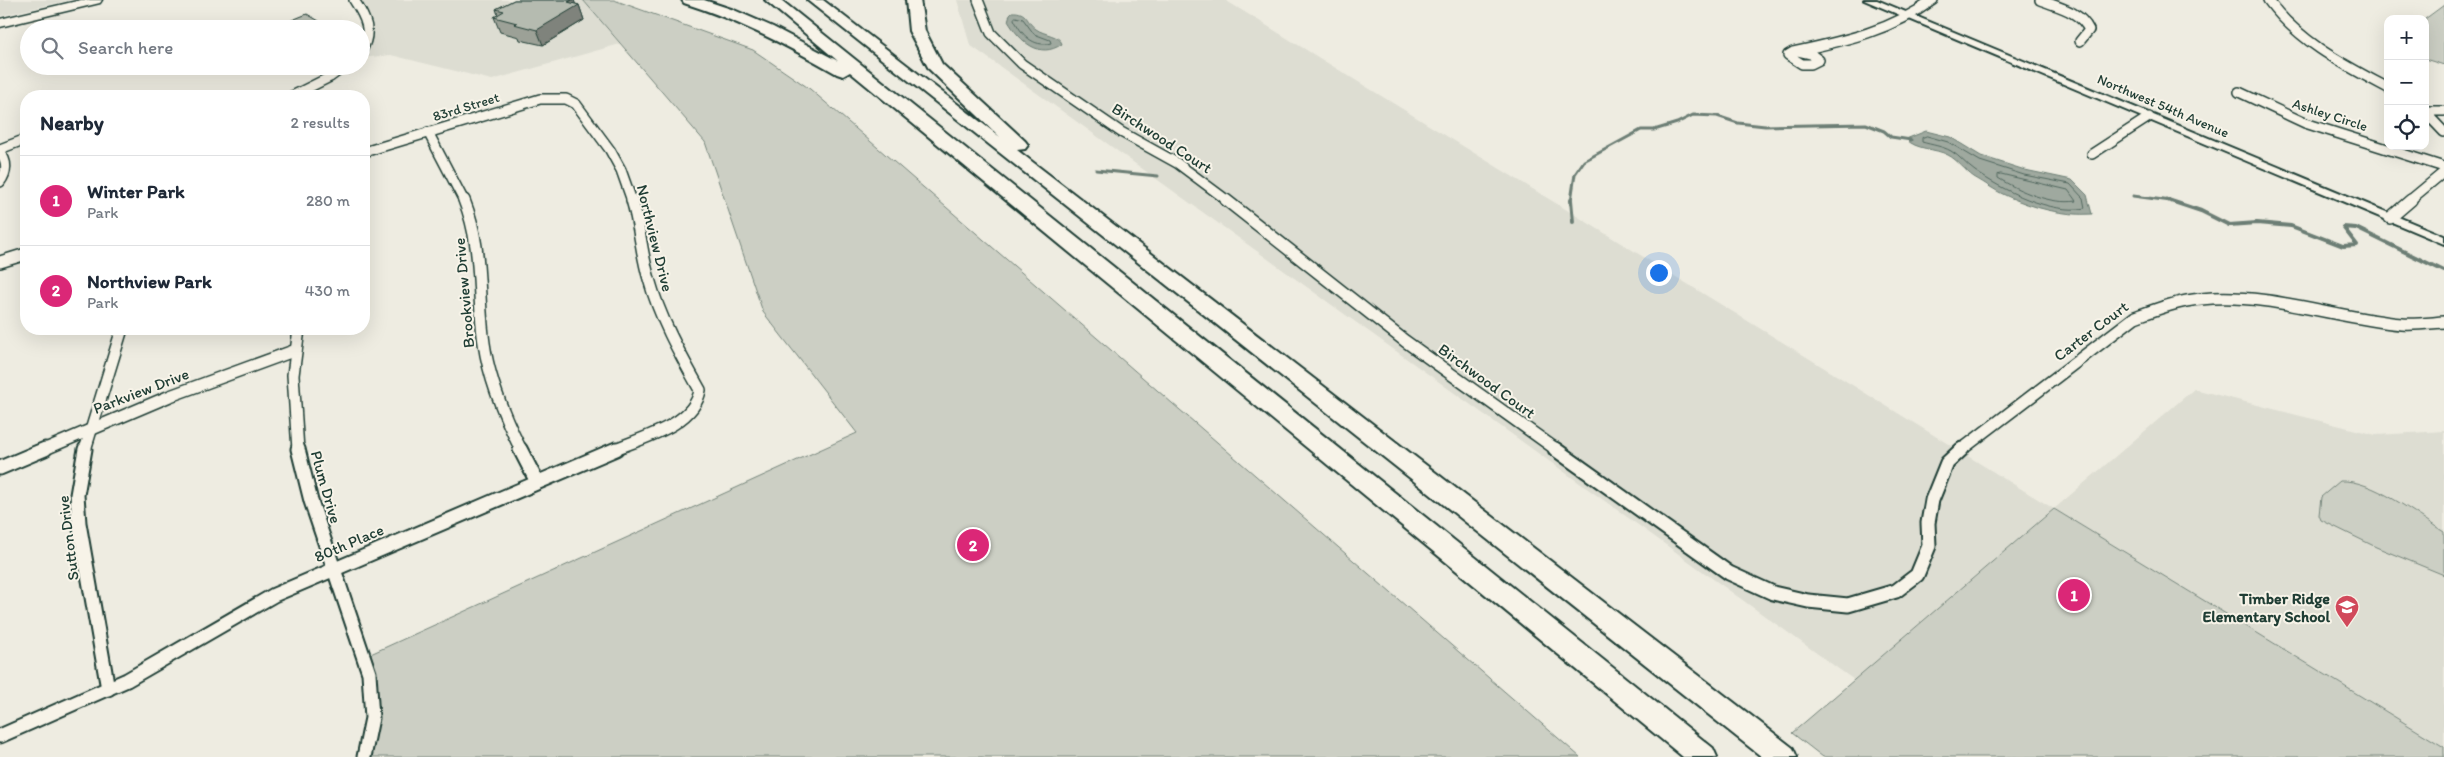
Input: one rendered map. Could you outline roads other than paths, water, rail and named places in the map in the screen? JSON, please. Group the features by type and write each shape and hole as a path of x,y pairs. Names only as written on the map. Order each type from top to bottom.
{"highway":[{"path":"689,0 797,44 902,105"},
{"path":"772,0 1703,757"},
{"path":"814,0 1783,757"},
{"path":"914,0 917,31 935,66 1110,231"}],"main road":[{"path":"0,16 70,0"},
{"path":"0,23 95,0"}],"street":[{"path":"354,0 365,20"},
{"name":"Birchwood Court","path":"978,0 991,33 1022,64 1121,132 1177,163 1405,341 1729,574 1773,593 1808,601 1848,604 1896,592 1917,575 1929,546 1928,523 1932,500 1947,463 1958,452"},
{"name":"Northwest 54th Avenue","path":"1869,0 2444,240"},
{"path":"1798,51 1868,33 1909,16 1933,0"},
{"path":"2040,0 2071,12 2084,21 2089,30 2080,41"},
{"path":"2268,0 2281,16 2309,40 2346,65 2384,86"},
{"path":"304,90 333,75"},
{"name":"Ashley Circle","path":"2238,92 2305,123 2444,167"},
{"name":"83rd Street","path":"370,150 540,99 566,99 576,104"},
{"name":"Northview Drive","path":"576,104 604,142 621,170 637,216 648,277 657,305 668,332 698,383"},
{"path":"2429,112 2444,112"},
{"path":"2429,116 2444,132"},
{"path":"2092,154 2149,117"},
{"name":"Brookview Drive","path":"428,132 452,172 470,212 479,259 481,326 492,383 502,411 537,482"},
{"path":"0,149 20,141"},
{"path":"0,153 4,156 6,175 0,182"},
{"path":"2390,218 2444,172"},
{"path":"0,262 20,256"},
{"name":"Carter Court","path":"1958,452 2135,317 2154,307 2176,301 2231,297 2264,299 2350,317 2405,324 2444,322"},
{"name":"Sutton Drive","path":"108,689 80,523 78,495 80,471 120,335"},
{"name":"Plum Drive","path":"298,335 293,408 296,441 305,483 370,677 372,718 364,757"},
{"name":"Parkview Drive","path":"0,468 92,427 296,350"},
{"name":"80th Place","path":"0,736 108,689 166,659 253,606 334,568 682,419 690,412 700,397 698,383"}],"water":[{"path":"1012,12 1021,13 1036,29 1055,37 1062,44 1046,50 1031,46 1018,35 1008,21"},
{"path":"1926,131 1950,137 1981,156 2025,170 2072,180 2087,195 2092,214 2071,214 2049,210 2027,204 2003,194 1974,177 1948,155 1920,147 1906,139"}],"waterway":[{"path":"1571,201 1575,174 1584,161 1641,130 1654,130 1677,123 1693,115 1717,116 1738,123 1765,126 1866,124 1884,131 1891,137 1911,140"},
{"path":"1096,170 1158,176"},
{"path":"2133,196 2171,201"},
{"path":"1571,201 1573,222"},
{"path":"2171,201 2201,211 2229,225 2257,223 2291,226 2343,246 2357,245 2343,227 2356,228 2444,271"}],"place":[{"name":"Northview Park","path":"973,545"},
{"name":"Winter Park","path":"2074,595"},
{"name":"Timber Ridge Elementary School","path":"2347,628"}]}
